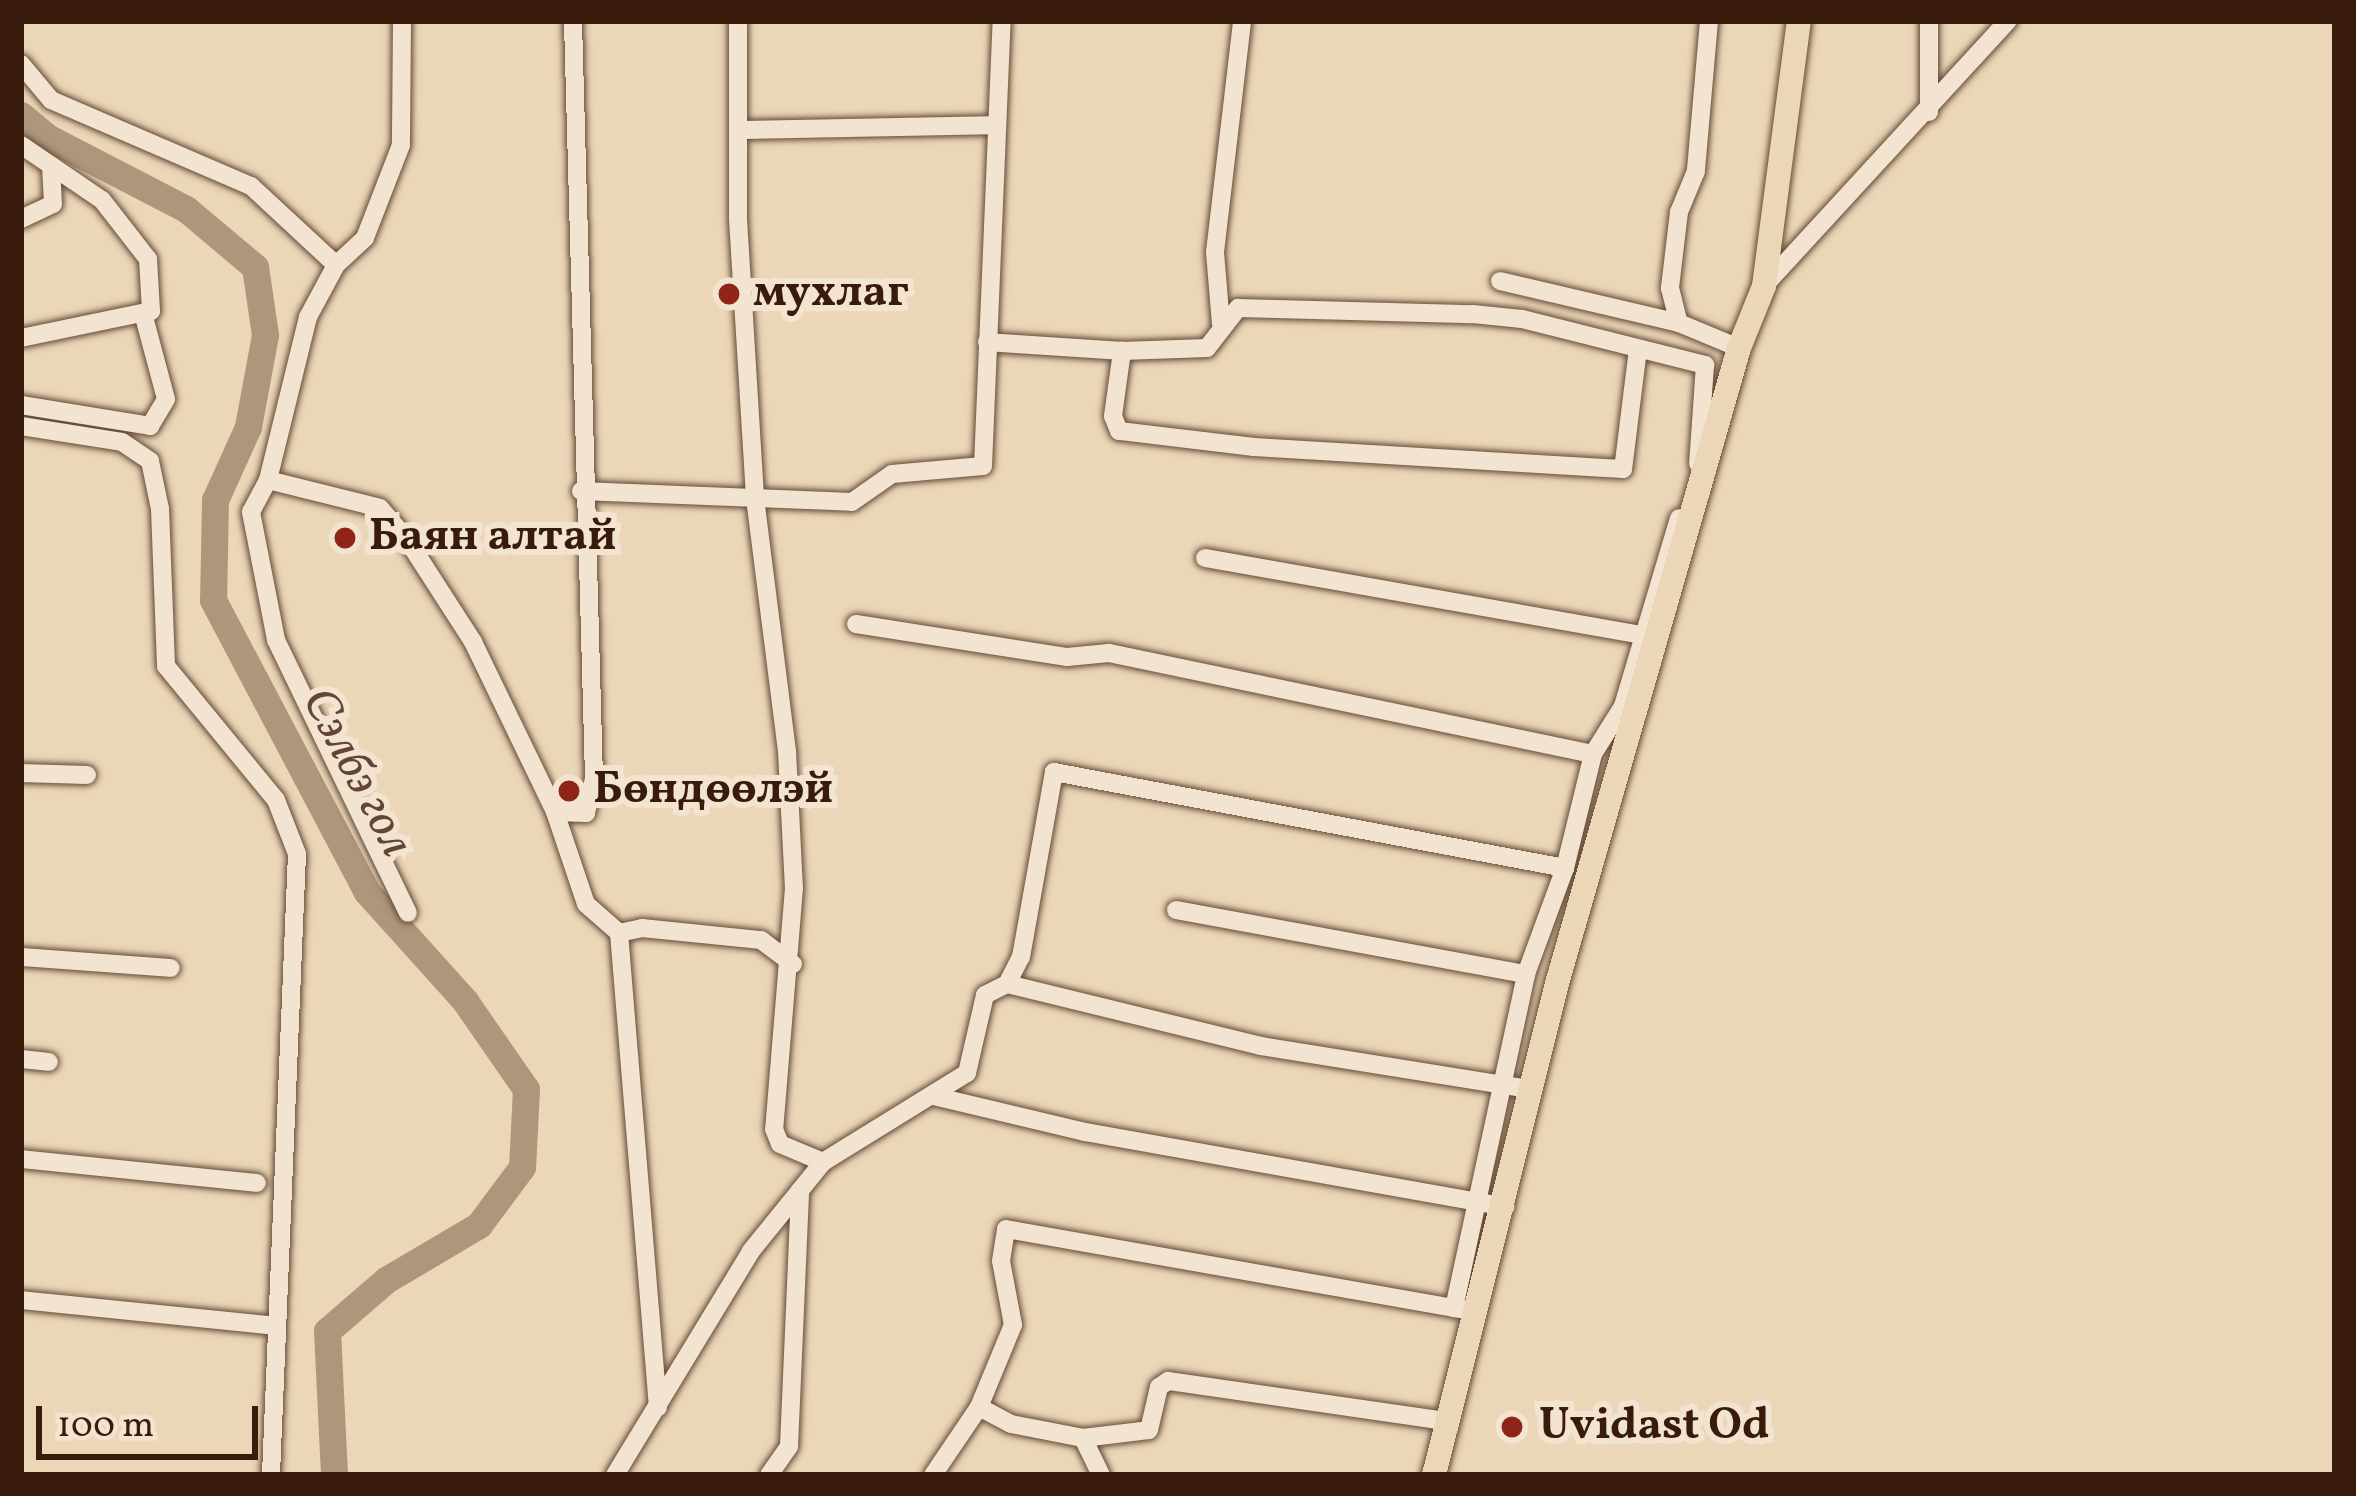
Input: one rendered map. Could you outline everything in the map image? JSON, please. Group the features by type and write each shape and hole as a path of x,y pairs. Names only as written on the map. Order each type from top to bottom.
{"main road":[{"path":"1434,1475 1464,1310 1505,1207 1529,1089 1702,473 1739,348 1764,286 1799,21"}],"street":[{"path":"402,21 401,145 365,238 336,265 308,317 268,480 251,512 276,640 408,913"},
{"path":"555,812 578,817 594,798 580,491 573,21"},
{"path":"737,21 737,130 754,497 788,760 793,964 776,1139 823,1162"},
{"path":"580,491 863,501 892,474 982,466 1002,21"},
{"path":"1221,324 1215,252 1242,21"},
{"path":"1679,323 1670,288 1679,212 1696,171 1709,21"},
{"path":"1928,112 1929,21"},
{"path":"1764,286 2008,21"},
{"path":"21,64 51,100 251,186 336,265"},
{"path":"737,130 994,125"},
{"path":"21,145 51,170 102,200 148,259 151,311 21,338"},
{"path":"21,219 53,205 51,170"},
{"path":"1501,281 1679,323 1739,348"},
{"path":"933,1475 979,1407 1013,1324 1001,1262 1006,1228 1464,1310 1474,1202 1526,974 1565,868 1593,754 1623,706 1641,635 1702,473 1705,364 1473,314 1238,308 1221,324 1207,348 1122,351 987,342"},
{"path":"21,405 149,426 166,399 143,313"},
{"path":"1122,351 1114,416 1119,431 1428,461 1623,469 1638,350"},
{"path":"21,426 122,442 150,460 160,509 166,666 266,787 292,833 290,1077 271,1475"},
{"path":"268,480 303,495 358,501 394,522 473,643 555,812 586,904 619,933 658,1407"},
{"path":"1205,558 1641,635"},
{"path":"856,624 1067,657 1108,652 1593,754"},
{"path":"615,1475 751,1251 823,1162 967,1073 985,995 1007,984 1021,957 1054,772 1565,868"},
{"path":"21,773 87,775"},
{"path":"1176,910 1526,974"},
{"path":"619,933 642,928 761,940 793,964"},
{"path":"21,957 171,968"},
{"path":"1007,984 1261,1046 1529,1089"},
{"path":"21,1059 49,1062"},
{"path":"934,1096 1085,1132 1505,1207"},
{"path":"21,1159 257,1184"},
{"path":"769,1475 788,1446 800,1190"},
{"path":"21,1300 276,1326"},
{"path":"979,1407 1011,1424 1082,1438 1149,1430 1159,1387 1168,1381 1445,1421"},
{"path":"1082,1438 1101,1475"}],"waterway":[{"name":"Сэлбэ гол","path":"21,115 47,137 186,209 255,267 265,335 248,427 215,500 213,600 367,892 465,1001 526,1089 522,1167 479,1225 386,1280 327,1331 334,1475"}],"place":[{"name":"мухлаг","path":"729,294"},
{"name":"Баян алтай","path":"345,538"},
{"name":"Бөндөөлэй","path":"569,791"},
{"name":"Uvidast Od","path":"1512,1427"}]}
